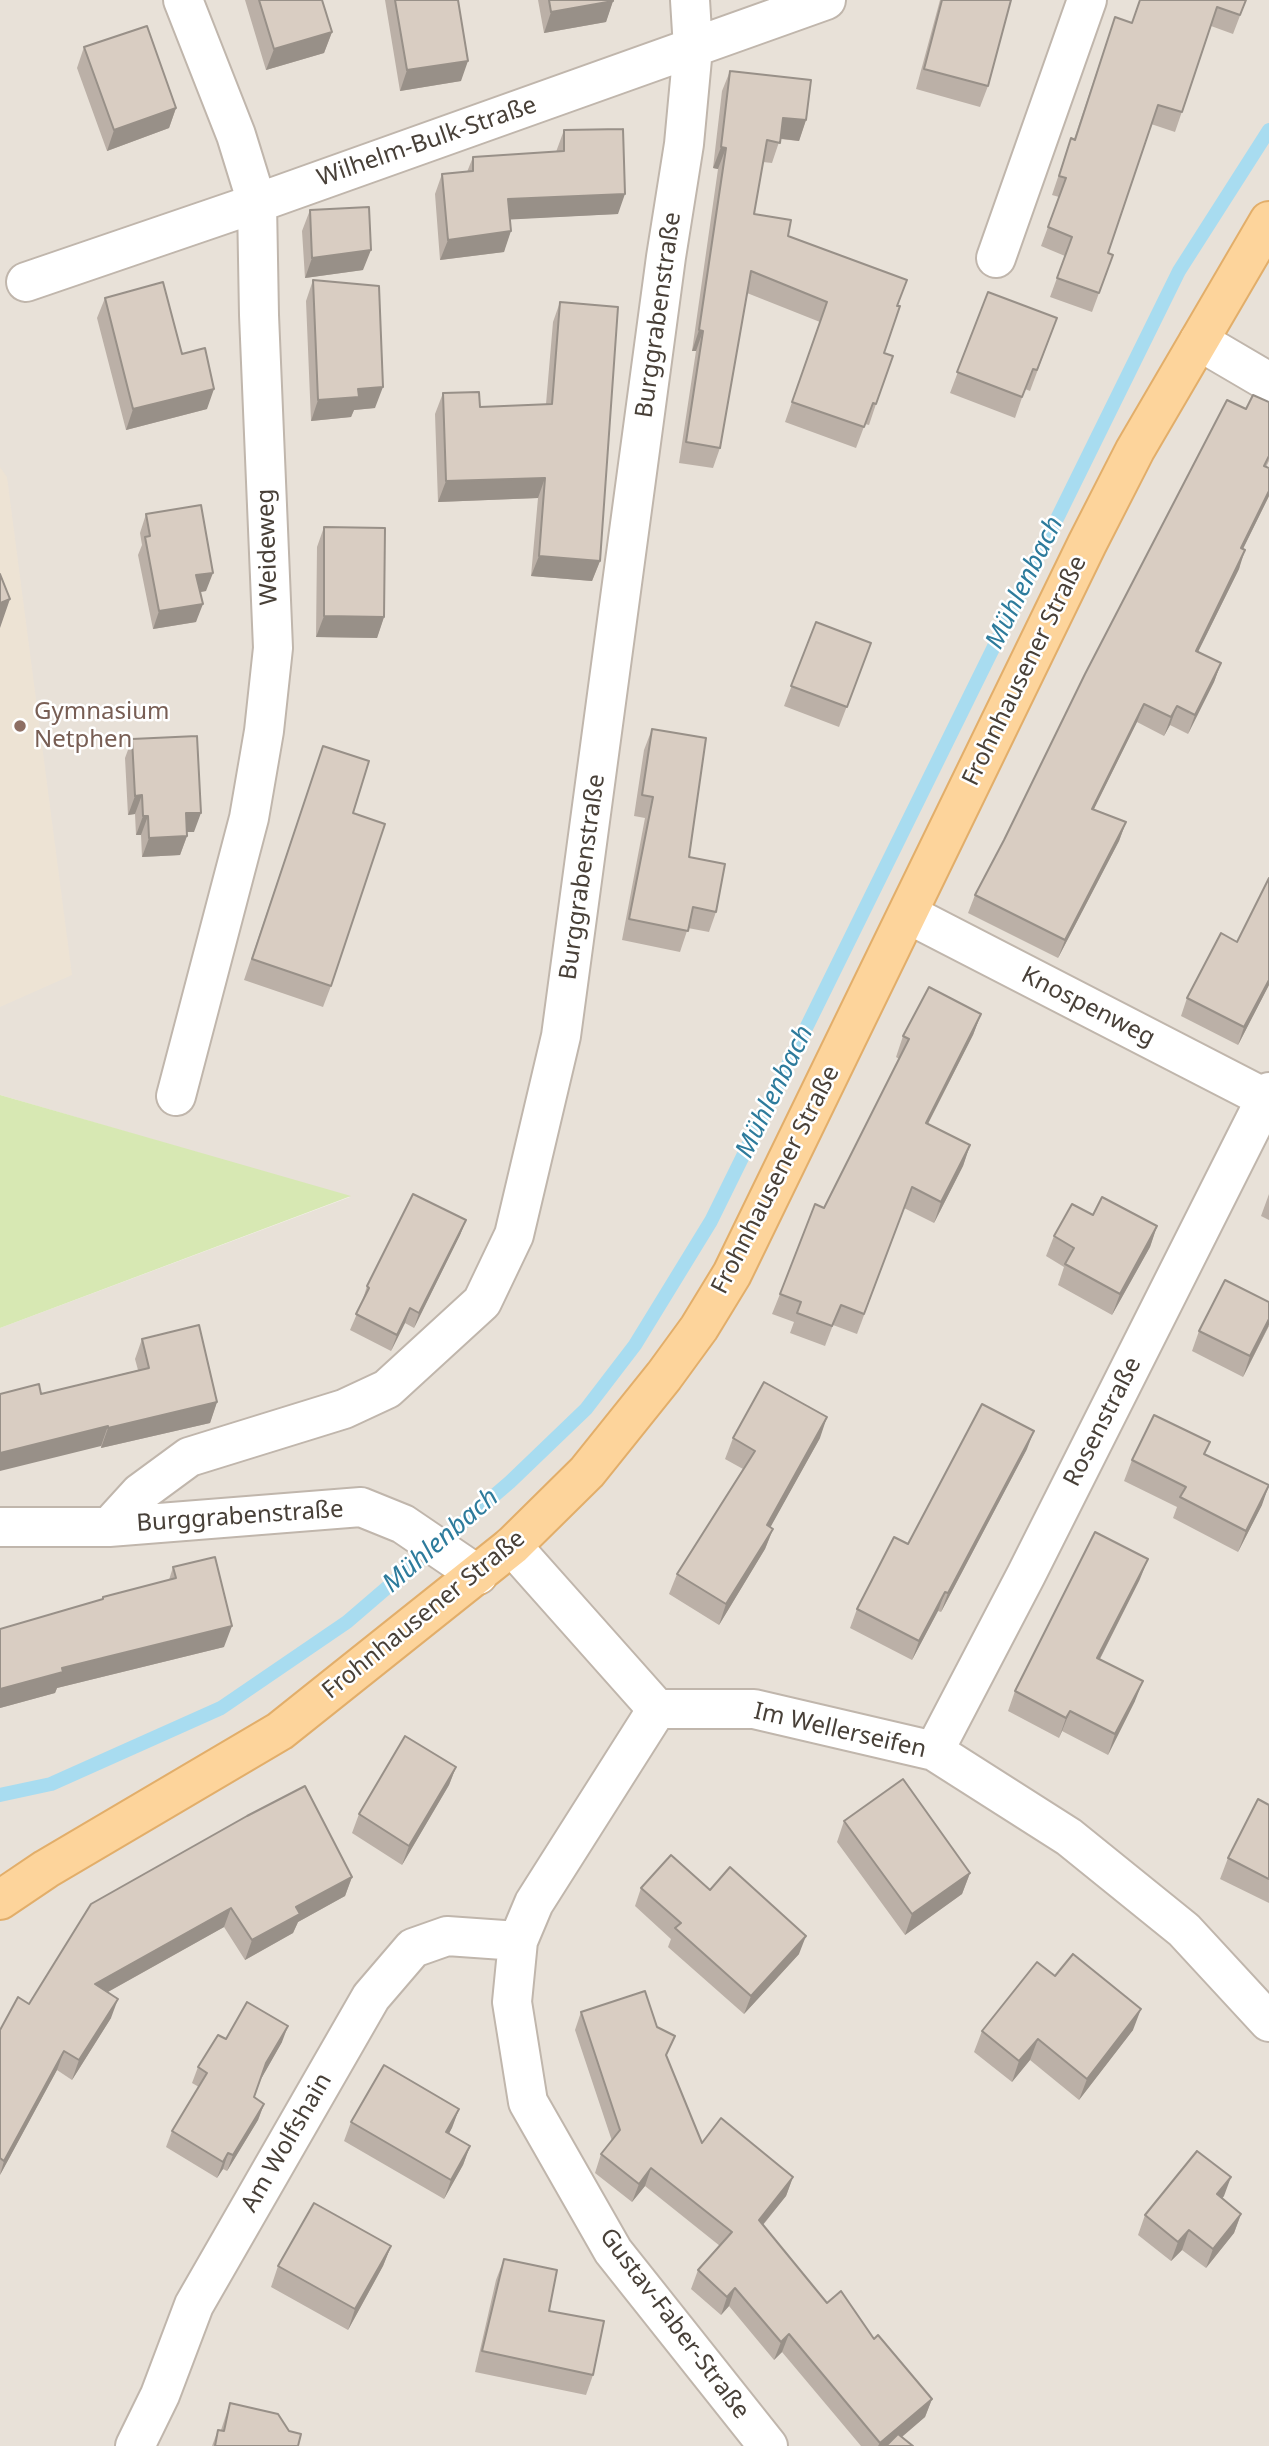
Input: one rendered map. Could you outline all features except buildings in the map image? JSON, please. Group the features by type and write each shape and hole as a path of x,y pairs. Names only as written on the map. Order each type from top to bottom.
{"main road":[{"name":"Frohnhausener Straße","path":"0,1900 46,1868 280,1731 478,1575 512,1546 587,1472 699,1328 733,1274 996,727 1135,450 1269,221"}],"street":[{"name":"Weideweg","path":"176,1096 249,817 264,731 273,648 257,203 236,135 183,0"},
{"name":"Burggrabenstraße","path":"109,1527 140,1493 189,1457 344,1409 387,1389 482,1302 514,1235 561,1036 666,257 684,144 693,48 690,0"},
{"name":"Wilhelm-Bulk-Straße","path":"26,282 257,203 826,0"},
{"path":"996,258 1087,0"},
{"path":"1199,341 1269,382"},
{"name":"Knospenweg","path":"908,914 1268,1097"},
{"name":"Rosenstraße","path":"934,1751 1268,1097"},
{"name":"Burggrabenstraße","path":"0,1527 109,1527 361,1507 403,1524 478,1575"},
{"path":"512,1546 657,1709"},
{"name":"Im Wellerseifen","path":"657,1709 754,1709 934,1751 1069,1837 1184,1930 1269,2021"},
{"name":"Gustav-Faber-Straße","path":"657,1709 534,1903 518,1941 512,2002 528,2102 613,2251 768,2446"},
{"name":"Am Wolfshain","path":"135,2446 160,2395 194,2305 371,1997 413,1948 447,1936 518,1941"}],"shaded area":[{"path":"0,0 1269,0 1269,2446 0,2446 0,1328 350,1197 0,1095"},
{"name":"Gymnasium Netphen","path":"0,467 7,477 72,975 0,1007"}],"green space":[{"path":"0,1095 351,1196 0,1328"}],"waterway":[{"name":"Mühlenbach","path":"0,1795 51,1784 221,1708 347,1622 510,1482 586,1409 635,1345 711,1221 1179,271 1269,130"}],"place":[{"name":"Gymnasium Netphen","path":"20,726"}]}
